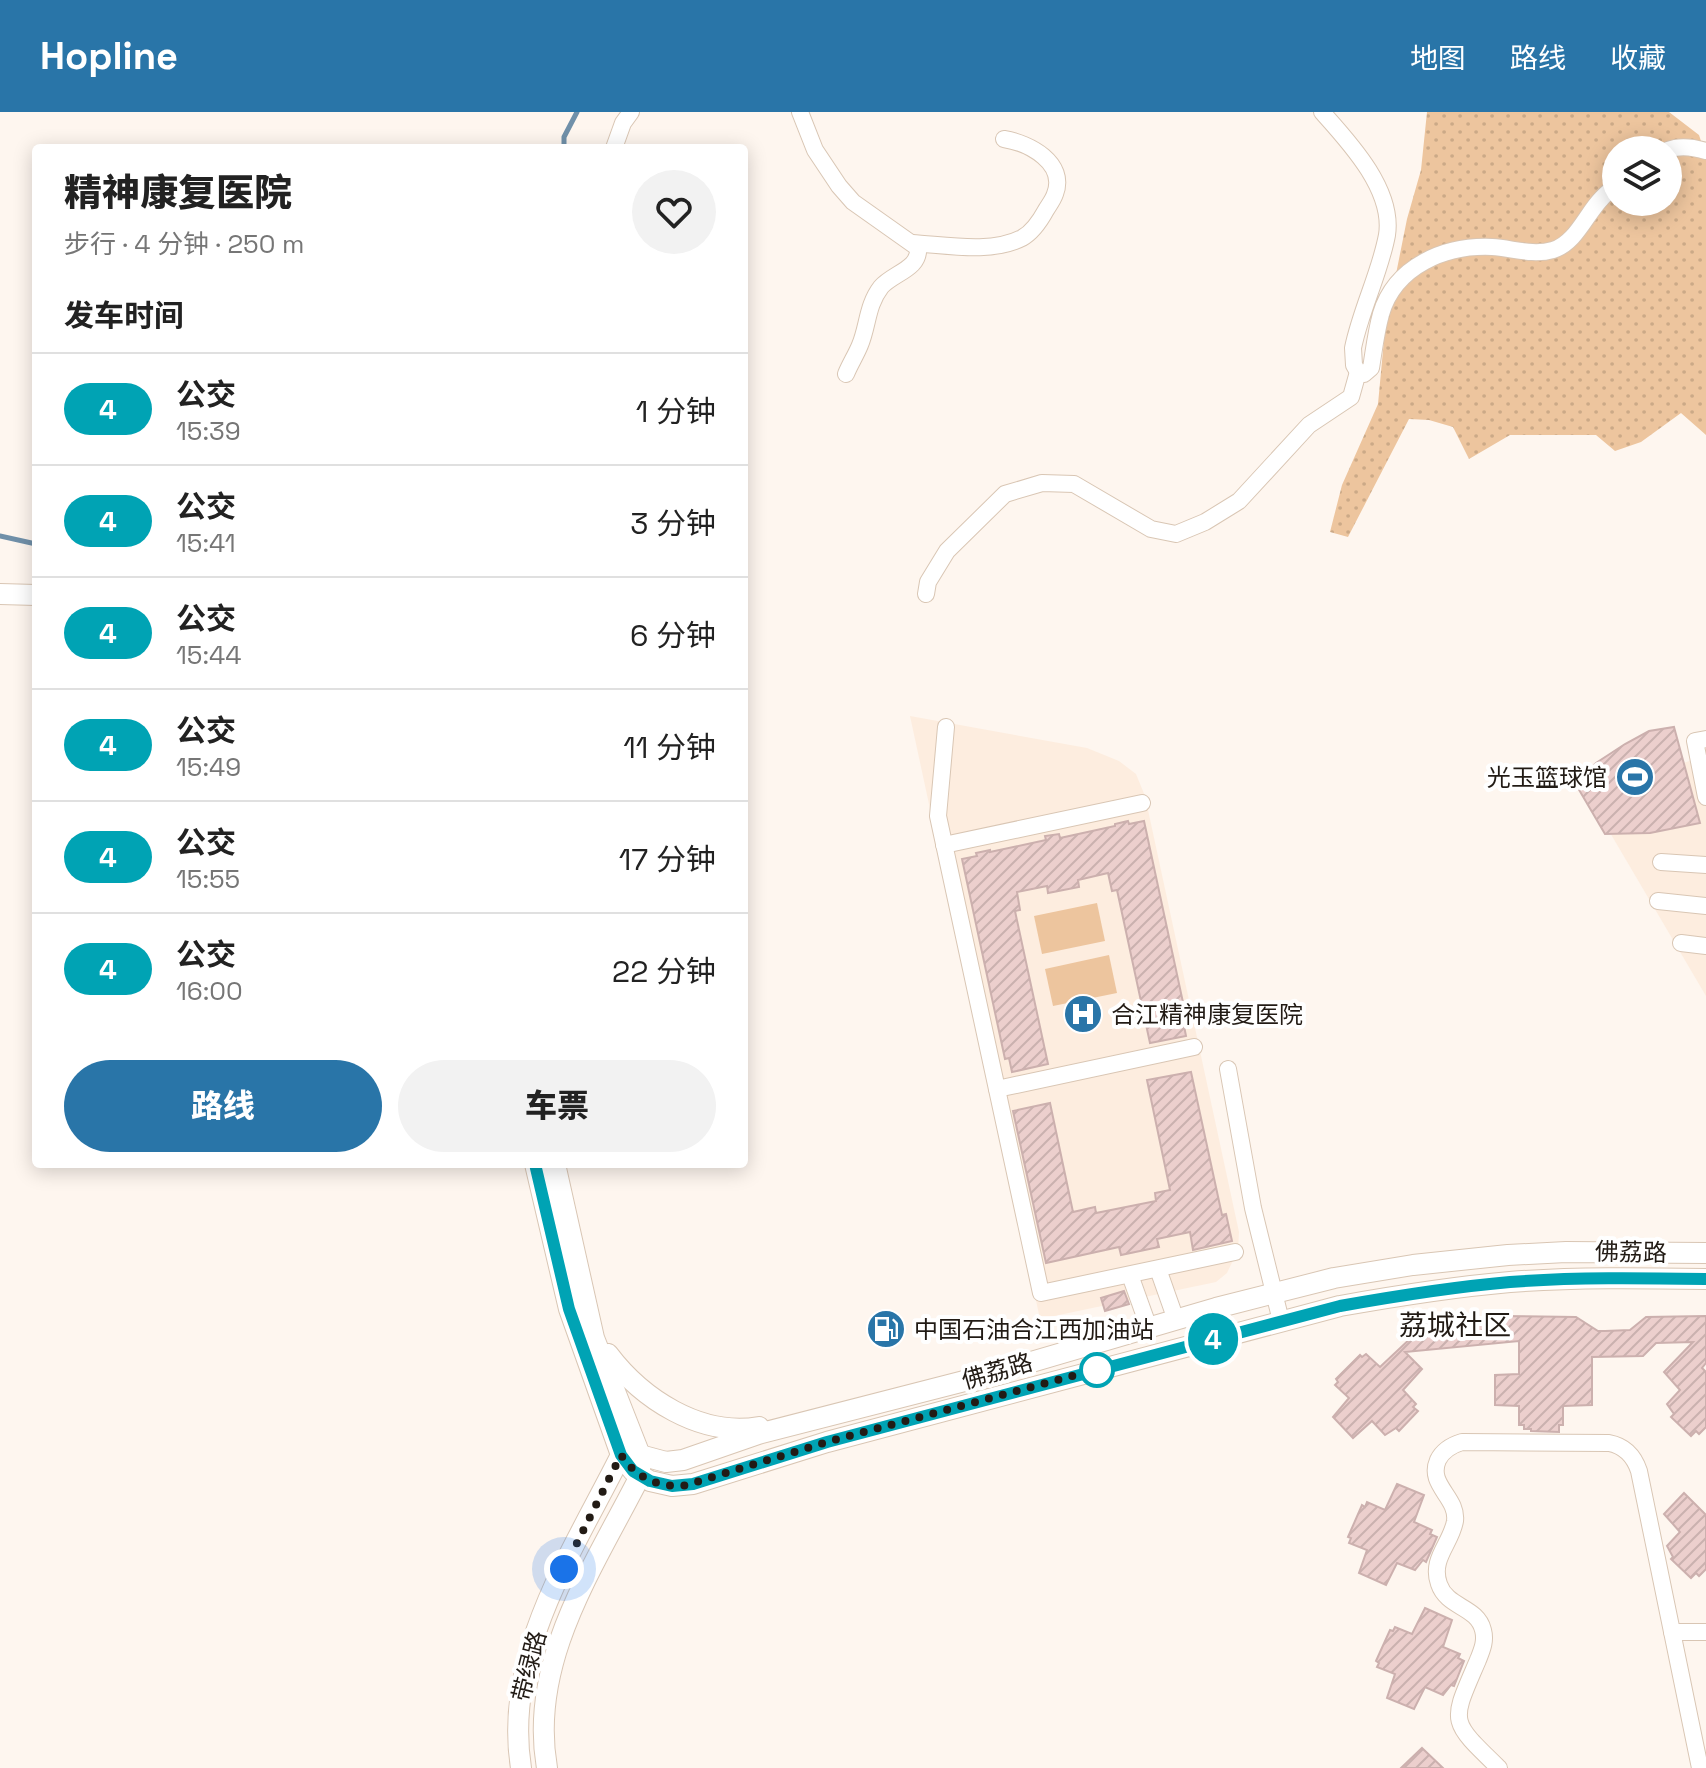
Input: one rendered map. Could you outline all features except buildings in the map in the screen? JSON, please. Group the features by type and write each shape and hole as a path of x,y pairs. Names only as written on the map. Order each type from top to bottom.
{"main road":[{"path":"0,594 32,595"},
{"path":"536,1168 569,1309 630,1455"},
{"path":"556,1168 588,1312 630,1455"},
{"name":"佛荔路","path":"630,1455 666,1462 683,1460 758,1434 980,1377 1334,1278 1413,1265 1508,1255 1566,1252 1706,1253"},
{"name":"佛荔路","path":"640,1476 661,1485 693,1484 827,1442 1340,1306 1417,1292 1510,1282 1706,1279"},
{"path":"588,1312 604,1350 618,1369 660,1403 688,1418 719,1427 751,1428 826,1416"},
{"name":"带绿路","path":"547,1768 544,1708 547,1680 573,1610 640,1476 630,1455"},
{"name":"带绿路","path":"521,1768 517,1721 519,1694 530,1651 554,1588 630,1455"}],"street":[{"path":"615,144 631,112"},
{"path":"800,112 815,150 839,186 853,202 918,248 918,256 907,269 882,287 865,318 860,344 846,374"},
{"path":"1322,112 1352,146 1375,180 1384,206 1387,232 1353,348 1354,365 1358,372 1364,374 1371,368 1382,312 1392,289 1407,272 1449,250 1486,247 1527,252 1551,251 1565,244 1602,197"},
{"path":"912,243 996,246 1023,238 1038,224 1056,192 1056,175 1049,162 1035,150 1019,141 1004,139"},
{"path":"1682,147 1706,151"},
{"path":"926,594 928,582 947,551 1005,494 1042,483 1074,484 1151,529 1176,534 1205,522 1239,501 1309,425 1351,397 1358,372"},
{"path":"946,727 938,816 1041,1293 1235,1252"},
{"path":"1705,787 1695,741 1706,739"},
{"path":"944,845 1142,803"},
{"path":"1661,862 1706,865"},
{"path":"1658,901 1706,906"},
{"path":"1681,943 1706,946"},
{"path":"997,1089 1194,1047"},
{"path":"1228,1069 1253,1208 1281,1321"},
{"path":"1158,1269 1176,1320"},
{"path":"1130,1275 1149,1328"},
{"path":"1499,1768 1465,1735 1458,1719 1459,1703 1482,1651 1484,1635 1479,1621 1447,1598 1438,1583 1438,1557 1455,1520 1454,1506 1441,1489 1436,1475 1438,1462 1447,1449 1462,1442 1609,1443 1628,1451 1639,1471 1700,1768"},
{"path":"1672,1632 1706,1632"}],"shaded area":[{"path":"1427,112 1669,112 1699,135 1706,156 1706,435 1681,413 1641,442 1615,451 1596,435 1510,435 1469,459 1453,427 1429,420 1409,419 1348,537 1330,532 1342,485 1378,404 1385,329 1407,219 1421,170"},
{"name":"合江精神康复医院","path":"910,716 1087,748 1119,761 1136,774 1145,796 1239,1232 1238,1250 1227,1273 1216,1282 1040,1319"},
{"path":"1706,755 1706,996 1589,797"},
{"path":"1097,903 1105,941 1042,954 1034,916"},
{"path":"1109,955 1117,993 1053,1006 1045,969"}],"waterway":[{"path":"564,144 564,137 577,112"},
{"path":"0,536 32,543"}],"bus line":[{"name":"4","path":"536,1168 562,1287 584,1357 621,1455 633,1471 661,1485 693,1484 827,1442 1340,1306 1417,1292 1510,1282 1706,1279"}],"place":[{"name":"光玉篮球馆","path":"1635,777"},
{"name":"合江精神康复医院","path":"1083,1014"},
{"name":"中国石油合江西加油站","path":"886,1329"}],"district":[{"name":"荔城社区","path":"1455,1325"}],"route":[{"path":"564,1569 621,1455 640,1476 661,1485 683,1486 827,1442 1102,1368 1097,1370"}]}
